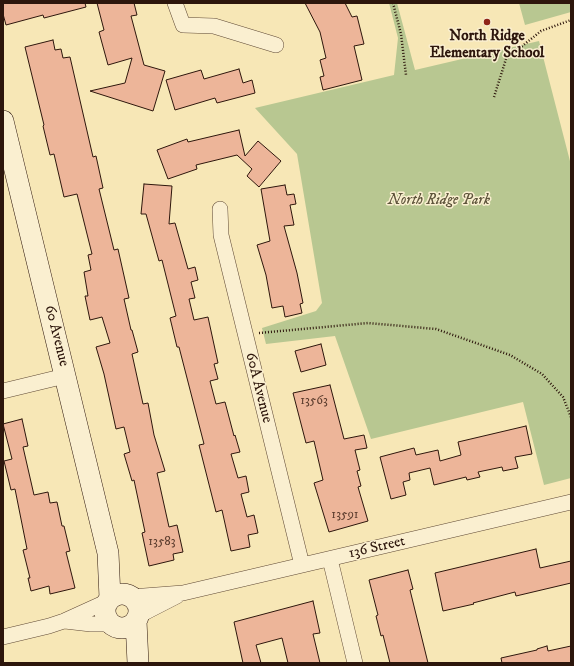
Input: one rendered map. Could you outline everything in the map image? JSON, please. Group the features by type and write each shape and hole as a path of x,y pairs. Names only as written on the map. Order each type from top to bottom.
{"street":[{"path":"175,3 183,25 214,26 276,45"},
{"name":"60 Avenue","path":"3,120 9,171 65,376 120,598 138,606 126,623"},
{"name":"60A Avenue","path":"220,209 221,235 302,565"},
{"path":"3,391 65,376"},
{"name":"136 Street","path":"3,636 49,626 120,598 183,593 571,502"},
{"path":"330,559 355,663"},
{"name":"136 Street","path":"64,621 90,624 126,623 183,593"},
{"path":"120,598 104,611 105,616 126,623"},
{"path":"126,623 132,663"},
{"path":"126,623 138,663"}],"path":[{"path":"393,3 400,34 406,75"},
{"path":"494,97 506,59 541,31 571,20"},
{"path":"255,334 368,323 436,329 510,355 542,374 563,397 571,417"}],"green space":[{"name":"North Ridge Park","path":"389,3 397,3 415,70 539,41 571,165 571,478 544,485 523,402 371,439 335,336 266,344 262,328 316,311 322,303 297,154 255,108 394,75 398,38"},
{"path":"519,3 571,3 571,12 525,25"}],"building":[{"path":"3,3 85,3 86,7 44,18 43,15 6,25 3,14"},
{"path":"97,3 134,3 137,15 131,16 144,65 165,71 153,111 90,91 125,83 132,58 108,65 99,32 104,30"},
{"path":"305,3 345,3 352,17 357,16 364,44 354,46 362,80 323,90 320,77 324,76 320,60 326,58 320,32"},
{"path":"53,40 55,50 61,49 63,58 70,57 93,157 96,156 103,188 99,189 114,250 118,249 129,298 124,299 138,352 132,354 143,404 148,403 154,435 165,471 157,473 169,527 177,525 183,552 173,554 174,560 149,566 142,533 145,532 134,480 132,481 124,454 130,452 124,427 116,429 104,374 96,347 110,343 102,317 90,320 85,296 88,296 84,272 91,270 88,255 92,254 77,194 64,197 54,154 50,155 25,47"},
{"path":"239,69 243,83 252,80 255,93 217,103 215,98 175,110 166,80 201,70 204,79"},
{"path":"239,130 245,156 258,141 281,161 259,187 247,176 252,169 237,155 196,165 197,169 168,179 157,150 187,139 188,142"},
{"path":"144,184 172,186 169,224 175,223 188,269 195,267 198,280 191,282 195,298 189,299 194,320 208,317 218,363 214,364 218,379 210,381 216,404 225,402 240,452 231,454 238,478 246,476 249,492 241,494 247,517 254,515 258,533 248,535 250,547 231,551 222,510 216,512 199,445 204,444 170,318 176,316 162,260 159,261 146,214 141,214"},
{"path":"285,185 287,195 294,194 296,204 290,205 294,225 284,226 297,273 303,303 300,304 302,313 285,317 283,306 272,308 266,275 257,245 270,241 261,189"},
{"path":"321,344 326,365 301,372 295,351"},
{"path":"330,385 344,439 364,435 367,448 355,450 360,470 357,471 361,486 358,487 368,521 329,532 314,483 323,480 314,441 306,443 293,393"},
{"path":"22,419 28,446 23,447 34,495 48,492 50,503 57,502 62,526 64,526 70,551 66,552 75,588 50,594 49,586 31,591 28,578 30,578 23,550 27,549 15,489 11,490 4,461 12,459 3,424"},
{"path":"526,426 532,454 515,457 518,468 503,471 502,467 478,472 480,477 467,480 466,477 434,485 430,468 409,473 410,480 403,482 406,495 391,499 380,457 414,448 416,455 438,450 440,461 461,455 458,442"},
{"path":"536,549 540,568 571,561 571,583 516,596 515,592 443,611 435,573"},
{"path":"408,570 413,589 410,590 428,663 390,663 383,635 381,636 376,616 378,615 369,580"},
{"path":"313,601 320,633 313,634 320,663 288,663 282,638 256,645 261,663 243,663 234,622"},
{"path":"547,646 548,651 571,646 571,663 502,663 501,658 537,650"}],"place":[{"name":"North Ridge Elementary School","path":"487,22"}]}
